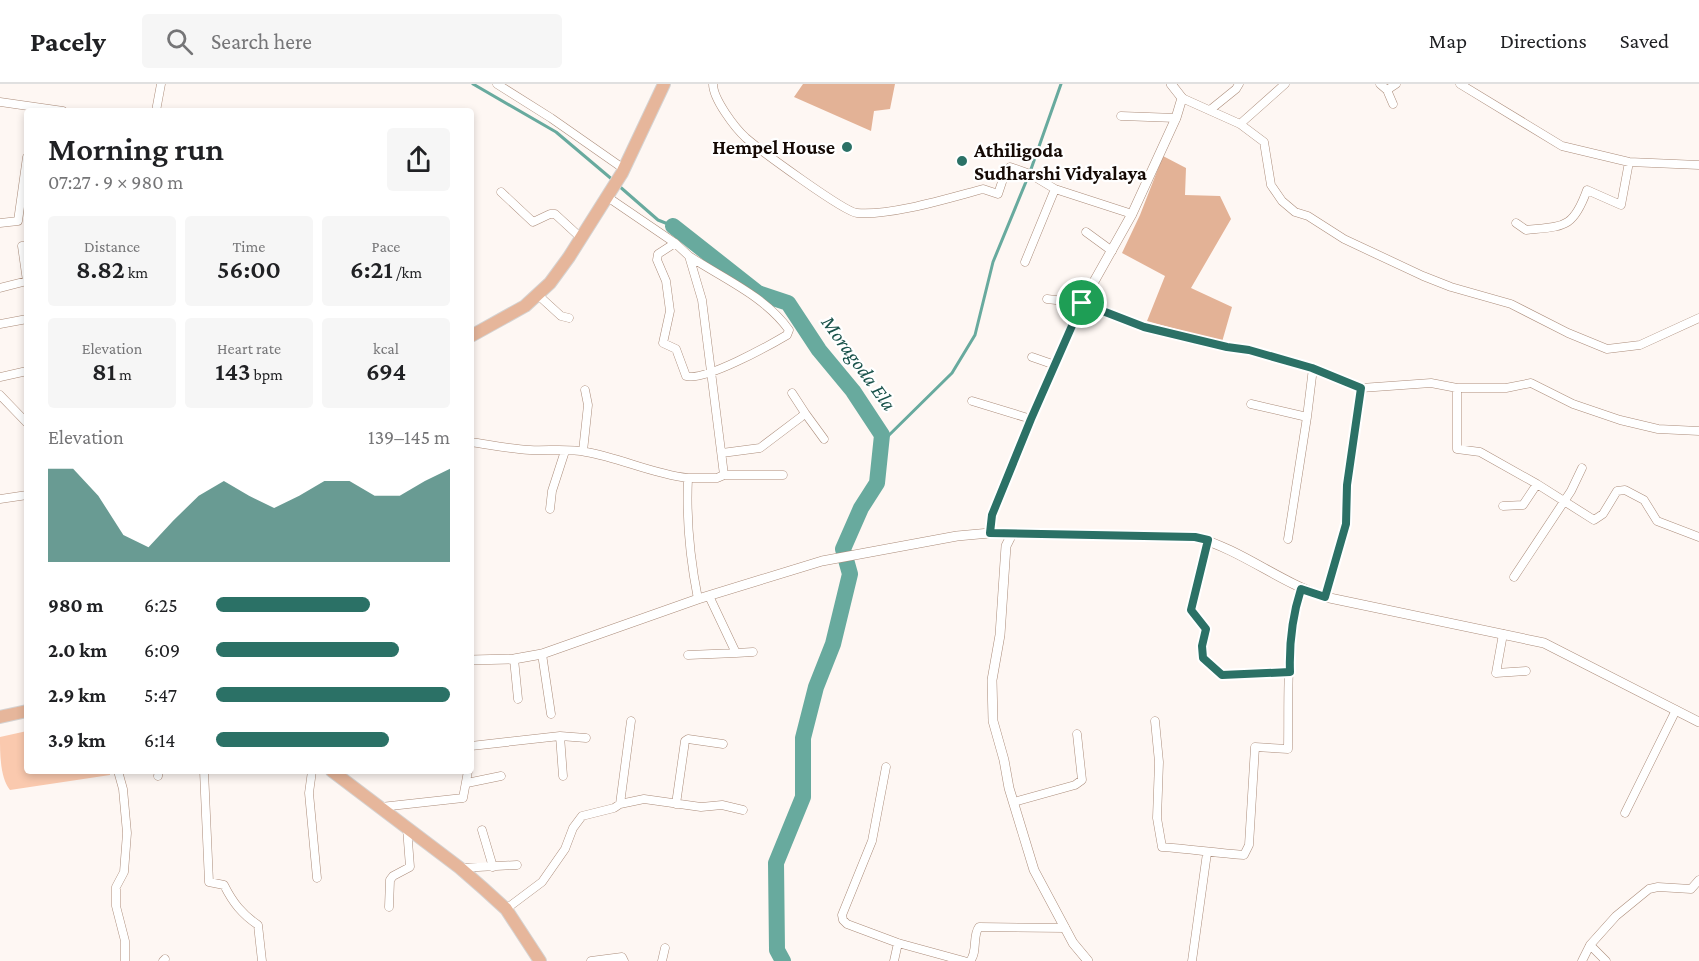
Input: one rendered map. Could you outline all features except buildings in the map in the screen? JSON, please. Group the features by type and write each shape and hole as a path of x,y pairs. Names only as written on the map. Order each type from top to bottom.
{"main road":[{"path":"474,334 525,306 550,283 623,171 664,84"},
{"path":"0,717 24,712"},
{"path":"336,774 460,868 506,909 540,961"}],"street":[{"path":"157,108 161,84"},
{"path":"497,84 550,118 623,171"},
{"path":"713,84 713,89 726,113 745,137 854,213 877,213 983,189 998,194 1010,167 1030,174 1055,189 1132,214"},
{"path":"1171,84 1182,98 1240,124 1264,142 1271,185 1282,201 1295,212 1308,216 1344,239 1423,276 1451,287 1510,304 1568,333 1607,349 1640,345 1699,318"},
{"path":"1210,110 1239,84"},
{"path":"1240,124 1285,84"},
{"path":"1380,84 1387,90 1394,104"},
{"path":"1387,90 1396,84"},
{"path":"1460,84 1562,146 1629,162 1699,165"},
{"path":"990,533 992,515 1082,303 1132,214 1176,118 1182,98"},
{"path":"0,102 42,108"},
{"path":"1121,116 1176,118"},
{"path":"1516,223 1526,230 1559,227 1570,223 1581,208 1587,190 1621,205 1629,162"},
{"path":"1025,262 1055,189"},
{"path":"501,192 533,222 555,214 580,237"},
{"path":"608,194 675,243 689,256 757,299 780,318 789,330 787,334 768,347 712,372 691,378 686,376 676,349 663,343 670,311 666,281 657,260 658,254 675,243"},
{"path":"0,223 23,221 24,205"},
{"path":"1086,232 1112,251"},
{"path":"24,246 22,246 24,260"},
{"path":"689,256 702,300 724,475"},
{"path":"0,288 24,282"},
{"path":"538,295 561,316 569,318"},
{"path":"1047,299 1082,303 1144,327 1249,350 1312,368 1361,388 1431,384 1457,388 1506,388 1531,383 1573,404 1620,420 1658,429 1699,430"},
{"path":"0,324 24,320"},
{"path":"1032,357 1055,365"},
{"path":"1288,539 1307,417 1312,368"},
{"path":"0,377 24,372"},
{"path":"1325,597 1346,524 1347,485 1361,388"},
{"path":"1457,388 1457,449 1480,452 1594,520 1603,514 1617,491 1625,490 1644,500 1658,521 1699,537"},
{"path":"583,451 588,405 585,390"},
{"path":"792,393 824,439"},
{"path":"0,395 24,420"},
{"path":"972,401 1031,419"},
{"path":"1251,404 1307,417"},
{"path":"722,453 760,448 805,413"},
{"path":"474,442 529,450 583,451 617,459 657,473 688,478 717,478 724,475 783,475"},
{"path":"550,509 552,491 566,451"},
{"path":"1514,577 1571,491 1582,468"},
{"path":"688,478 688,532 698,599"},
{"path":"1503,506 1523,505 1537,484"},
{"path":"0,499 24,495"},
{"path":"474,660 514,659 542,654 698,599 822,561 957,536 990,533 1195,537 1208,540 1251,560 1301,589 1325,597 1544,643 1699,722"},
{"path":"1012,534 1006,546 1000,635 992,680 993,721 1022,837 1034,870 1073,943 1087,961"},
{"path":"1208,540 1191,610 1206,629 1202,646 1203,658 1222,675 1290,672"},
{"path":"1155,722 1159,762 1158,818 1162,847 1244,855 1250,845 1255,747 1288,749 1289,646 1294,611 1301,589"},
{"path":"709,596 736,653"},
{"path":"1503,634 1496,673 1526,671"},
{"path":"688,655 753,652"},
{"path":"542,654 551,714"},
{"path":"514,659 518,699"},
{"path":"1625,813 1676,710"},
{"path":"620,804 631,721"},
{"path":"1014,802 1075,785 1082,780 1077,734"},
{"path":"474,746 560,736 586,738"},
{"path":"560,736 563,776"},
{"path":"676,804 685,741 688,739 723,744"},
{"path":"886,767 872,842 842,915 843,920 846,924 898,943 964,961"},
{"path":"119,774 123,789 127,833 124,872 116,886 116,906 125,941 125,961"},
{"path":"204,774 209,882 224,885 235,906 258,925 262,961"},
{"path":"312,774 309,792 317,878"},
{"path":"379,807 463,798 468,774"},
{"path":"467,783 501,776"},
{"path":"506,909 542,882 565,849 573,828 582,816 614,808 620,804 653,798 676,804 701,807 722,805 743,810"},
{"path":"389,907 390,880 410,867 407,828"},
{"path":"482,830 493,867"},
{"path":"1192,961 1207,853"},
{"path":"460,868 517,865"},
{"path":"1582,961 1590,945 1616,916 1649,890 1658,887 1691,889 1699,880"},
{"path":"970,961 974,957 976,931 979,927 1065,928"},
{"path":"894,961 898,943"},
{"path":"1590,945 1606,961"},
{"path":"662,961 664,948"},
{"path":"591,961 615,957 622,957 624,961"}],"shaded area":[{"path":"803,84 895,84 890,109 874,111 871,131 794,97"},
{"path":"1163,156 1186,168 1185,195 1220,196 1231,219 1191,288 1232,307 1222,342 1147,321 1165,276 1122,253"},
{"path":"24,732 24,774 110,775 10,790 2,772 0,737"}],"waterway":[{"name":"Moragoda Ela","path":"473,84 556,132 614,181"},
{"path":"881,443 952,373 975,335 993,262 1030,172 1061,84"},
{"name":"Moragoda Ela","path":"619,186 658,220 673,226"},
{"name":"Moragoda Ela","path":"673,226 758,293 788,303 819,350 853,391 882,435 877,483 861,508 843,549 850,574 833,644 816,687 803,738 803,797 776,863 777,950 783,961"}],"place":[{"name":"Hempel House","path":"847,147"},
{"name":"Athiligoda Sudharshi Vidyalaya","path":"962,161"}],"route":[{"path":"1082,303 1144,327 1249,350 1312,368 1361,388 1347,485 1346,524 1325,597 1301,589 1294,611 1289,646 1290,672 1222,675 1203,658 1202,646 1206,629 1191,610 1208,540 1195,537 990,533 992,515 1082,303"}]}
